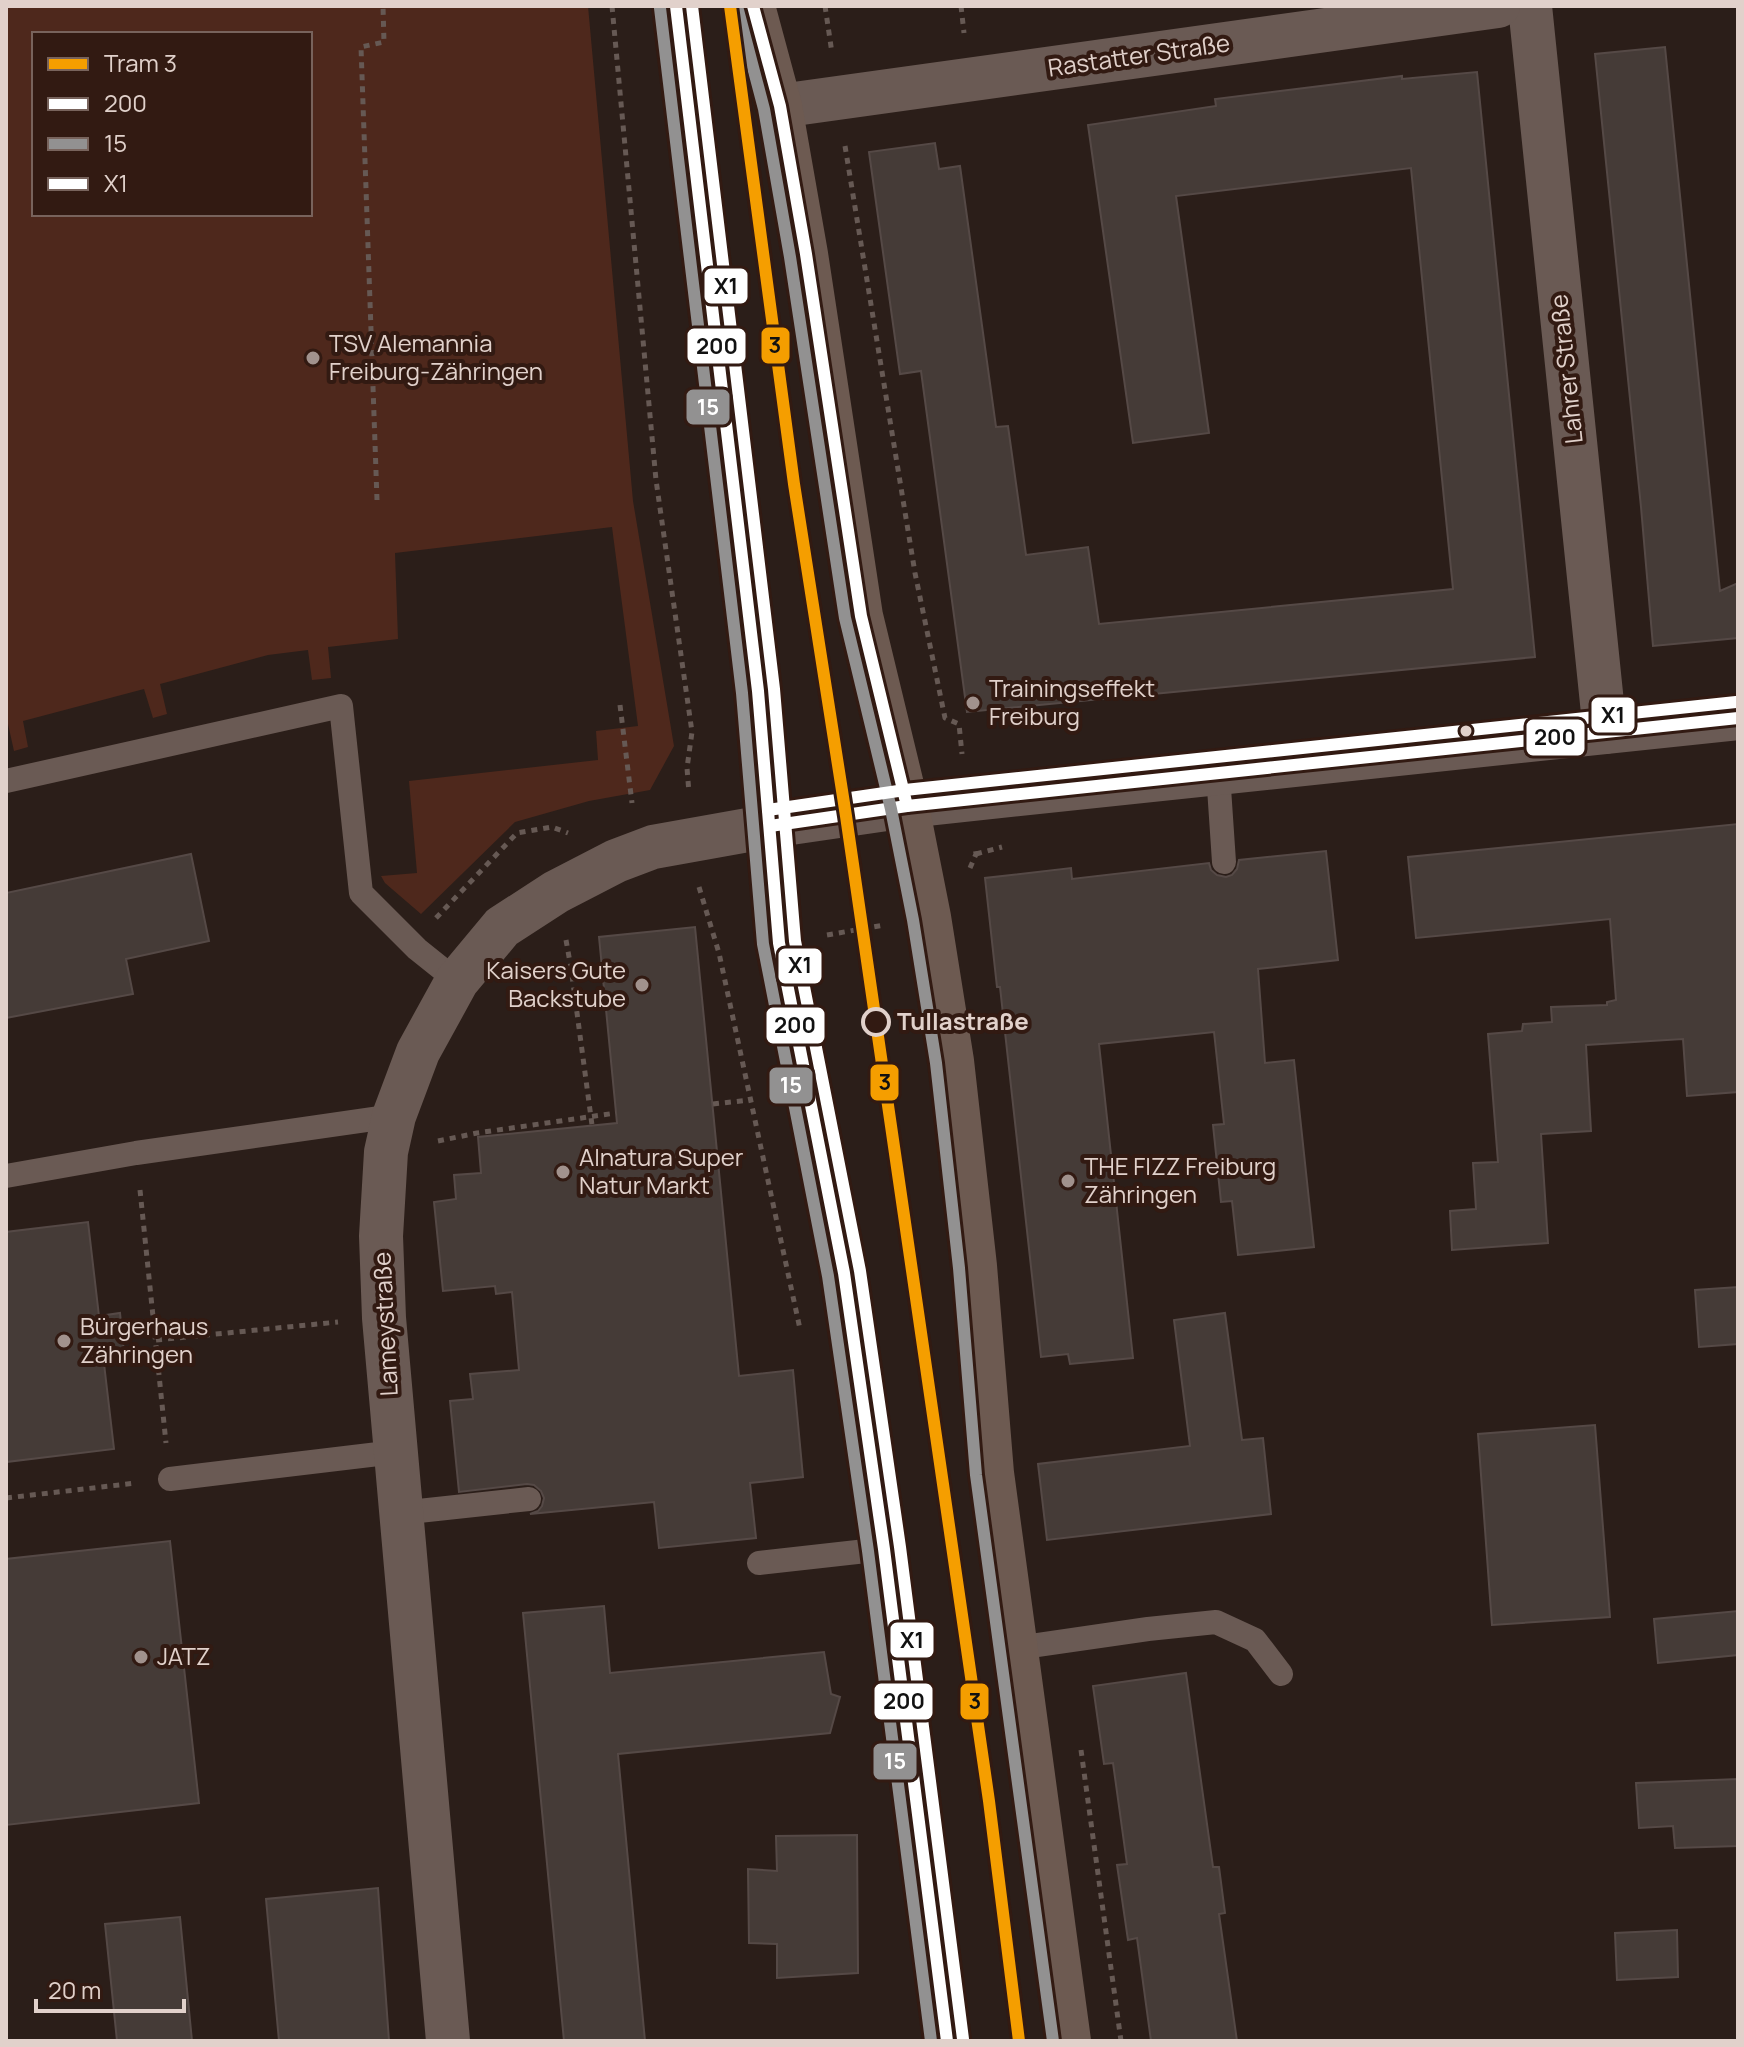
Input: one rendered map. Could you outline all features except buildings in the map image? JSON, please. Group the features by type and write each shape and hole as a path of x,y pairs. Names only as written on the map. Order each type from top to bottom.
{"main road":[{"path":"676,6 758,691 779,943 844,1273 884,1549 947,2041"},
{"path":"753,6 780,106 806,254 861,616 907,806 952,1061 975,1266 992,1473 1069,2041"}],"street":[{"name":"Rastatter Straße","path":"780,106 1498,6"},
{"name":"Lahrer Straße","path":"1530,6 1605,732"},
{"path":"770,826 907,806 1738,718"},
{"name":"Lameystraße","path":"448,2041 384,1318 381,1236 386,1152 394,1116 418,1052 457,981 502,927 556,892 616,861 653,847 770,826"}],"lane":[{"path":"6,781 341,706 361,893 417,949 457,981"},
{"path":"1218,773 1224,862"},
{"path":"6,1176 136,1153 394,1116"},
{"path":"170,1479 395,1452"},
{"path":"400,1513 529,1499"},
{"path":"759,1563 884,1549"},
{"path":"1016,1648 1216,1622 1255,1640 1281,1674"}],"path":[{"path":"377,500 361,47 384,42 383,6"},
{"path":"612,6 656,480 692,732 687,768 693,841 699,888 719,953 929,917"},
{"path":"847,154 915,573 945,718 959,724 976,854 967,875"},
{"path":"620,705 638,853"},
{"path":"571,968 592,1125"},
{"path":"713,1104 750,1100"},
{"path":"463,1135 616,1113"},
{"path":"6,1498 170,1479 136,1153"},
{"path":"156,1340 384,1318"},
{"path":"122,1330 154,1326"}],"shaded area":[{"name":"TSV Alemannia Freiburg-Zähringen","path":"6,6 588,6 633,501 674,746 650,790 589,801 515,822 421,914 381,876 417,873 409,781 598,760 596,731 638,726 612,527 395,553 398,639 328,647 331,678 312,680 308,650 268,655 160,684 167,714 153,718 144,689 23,721 28,747 14,751 8,724"}],"tram line":[{"name":"3","path":"730,6 794,484 846,816 989,1801 1019,2041"}],"transit line":[{"name":"200","path":"676,6 758,691 779,943 844,1273 884,1549 947,2041"},
{"name":"X1","path":"692,6 774,689 795,941 860,1271 900,1547 963,2039"},
{"name":"200","path":"753,6 780,106 806,254 861,616 907,806"},
{"name":"15","path":"660,8 742,693 763,944 828,1276 868,1551 931,2041"},
{"name":"15","path":"738,10 764,109 790,257 845,618 891,809 936,1063 959,1268 976,1475 1053,2041"},
{"name":"X1","path":"768,810 905,790 1736,702"},
{"name":"200","path":"770,826 907,806 1738,718"}],"place":[{"name":"TSV Alemannia Freiburg-Zähringen","path":"313,358"},
{"name":"Trainingseffekt Freiburg","path":"973,703"},
{"name":"Kaisers Gute Backstube","path":"642,985"},
{"name":"Tullastraße","path":"876,1022"},
{"name":"Alnatura Super Natur Markt","path":"563,1172"},
{"name":"THE FIZZ Freiburg Zähringen","path":"1068,1181"},
{"name":"Bürgerhaus Zähringen","path":"64,1341"},
{"name":"JATZ","path":"141,1657"}]}
